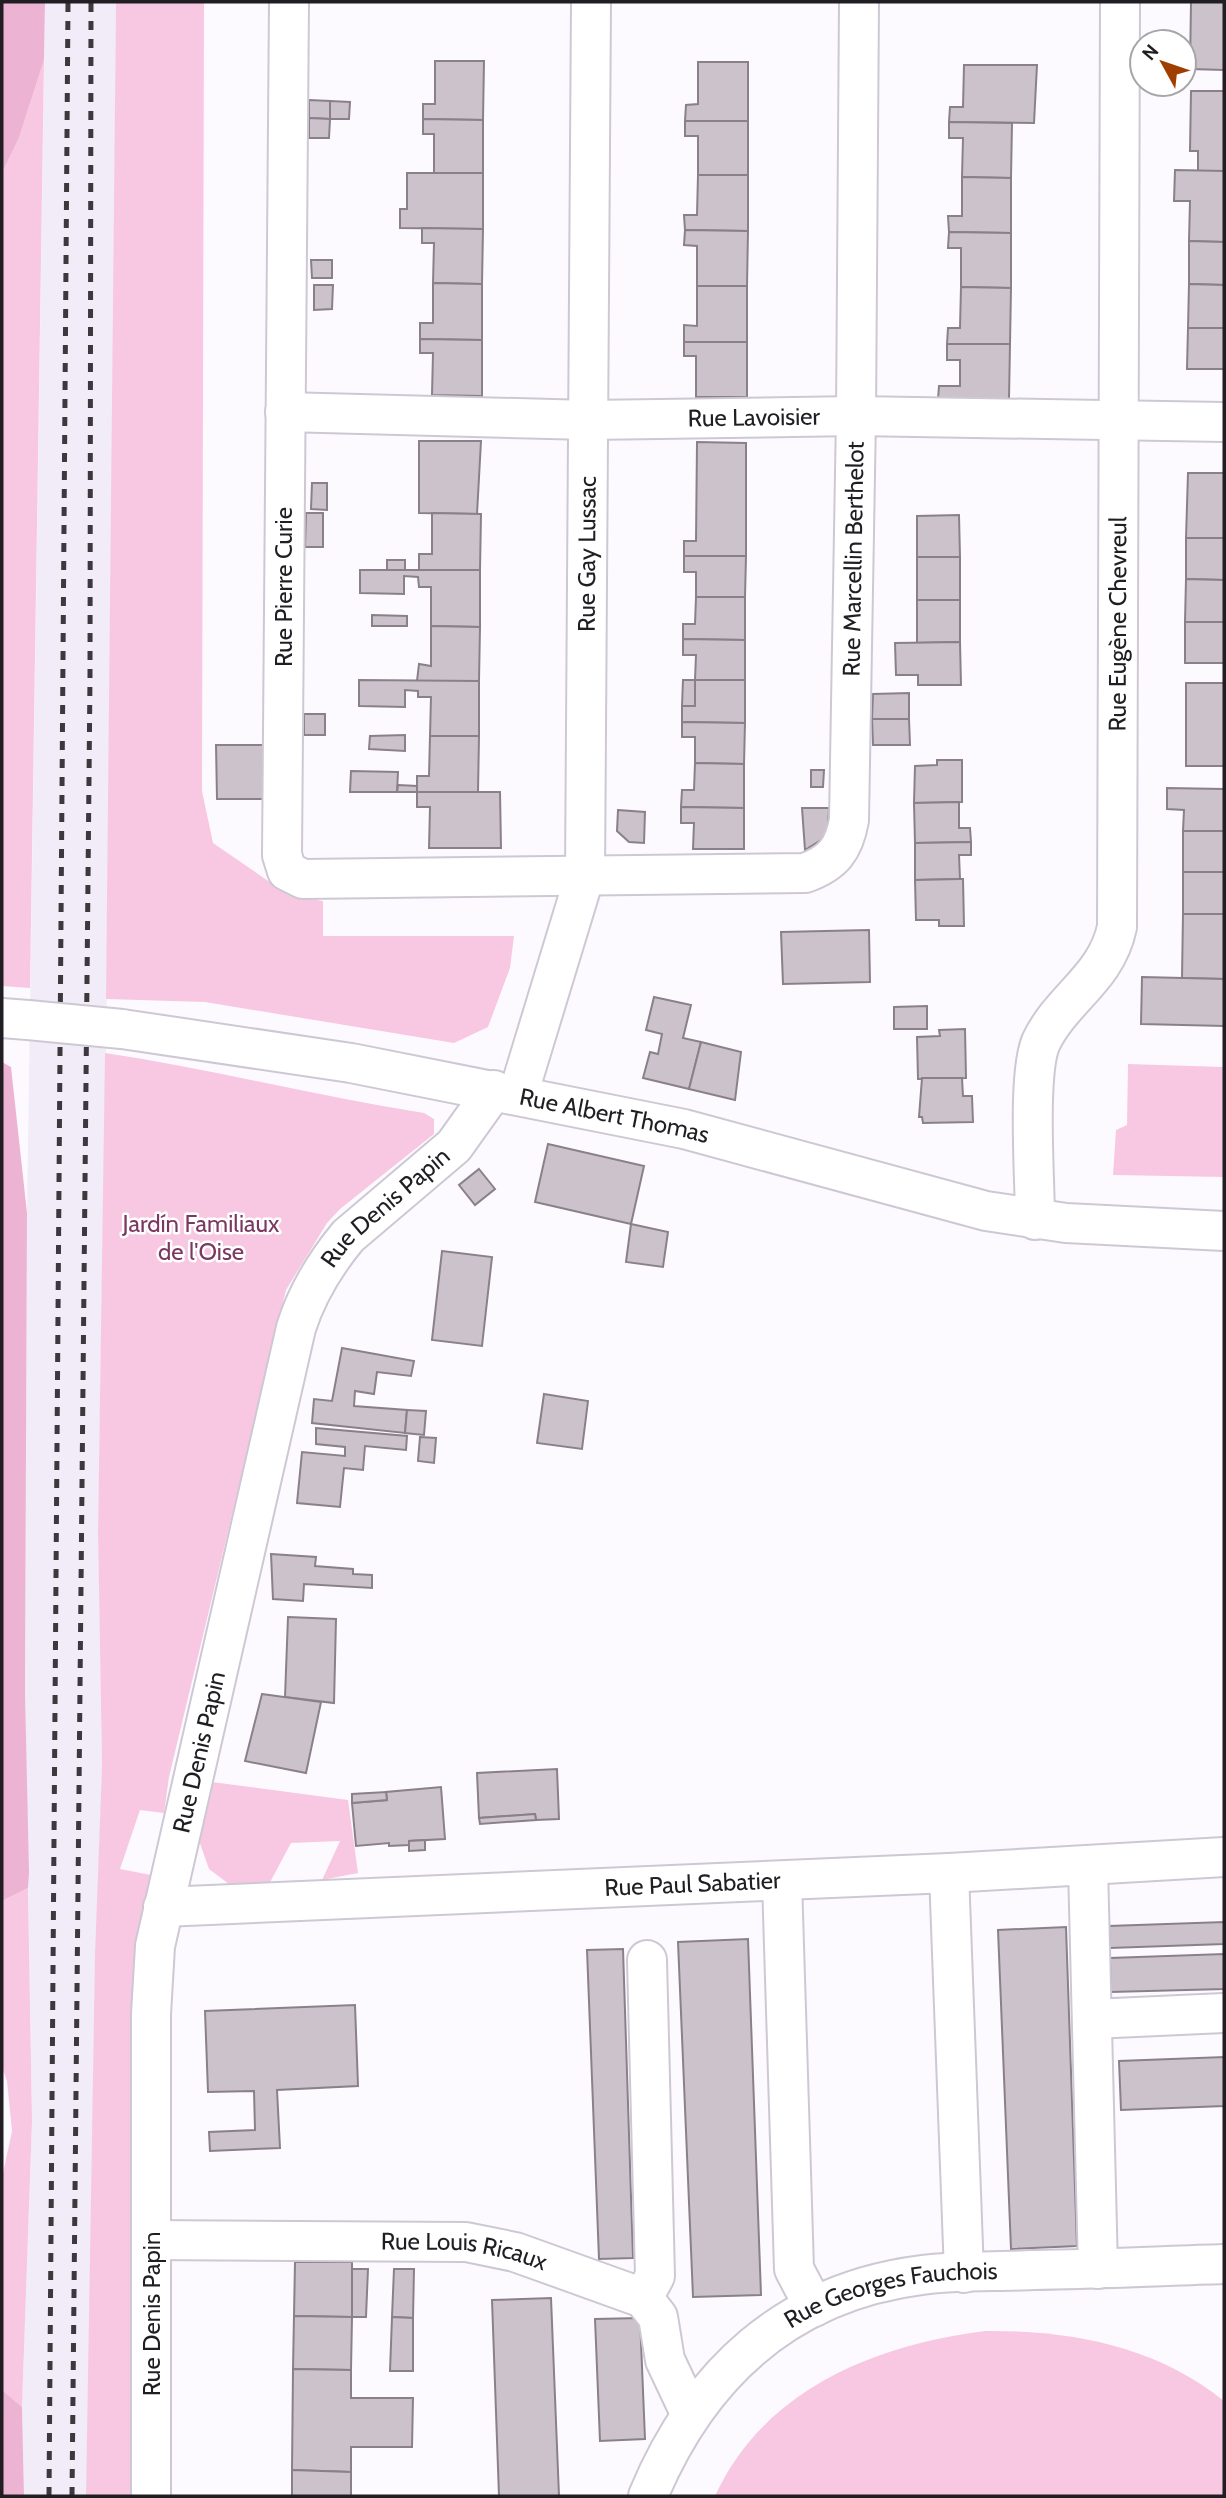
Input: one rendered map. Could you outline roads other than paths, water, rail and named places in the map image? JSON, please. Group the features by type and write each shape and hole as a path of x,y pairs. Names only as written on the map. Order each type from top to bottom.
{"street":[{"name":"Rue Pierre Curie","path":"289,2 282,855 286,871 303,879 585,875"},
{"name":"Rue Gay Lussac","path":"506,1092 585,875 591,2"},
{"name":"Rue Marcellin Berthelot","path":"585,875 805,873 831,861 841,850 849,820 859,2"},
{"name":"Rue Eugène Chevreul","path":"1035,1220 1037,1055 1052,1026 1105,962 1117,926 1120,2"},
{"name":"Rue Lavoisier","path":"285,412 589,420 856,416 1119,418 1224,422"},
{"name":"Rue Albert Thomas","path":"15,1019 122,1029 339,1061 506,1092 721,1137 895,1189 1035,1220 1224,1231"},
{"name":"Rue Denis Papin","path":"151,2496 151,2014 156,1946 292,1347 306,1300 321,1270 348,1236 454,1146 506,1092"},
{"name":"Rue Paul Sabatier","path":"163,1907 782,1881 1224,1857"},
{"path":"1088,1866 1098,2269"},
{"path":"949,1873 964,2273"},
{"path":"782,1881 794,2269 814,2308"},
{"path":"647,1960 655,2276 643,2298 658,2318 665,2360 690,2413"},
{"path":"1092,2019 1224,2013"},
{"name":"Rue Louis Ricaux","path":"152,2240 466,2242 515,2252 643,2298"},
{"name":"Rue Georges Fauchois","path":"648,2496 663,2460 690,2413 708,2390 747,2351 769,2334 814,2308 866,2286 924,2274 1224,2264"}],"railway":[{"path":"49,2496 68,2"},
{"path":"72,2496 90,677 91,2"}],"park label":[{"name":"Jardín Familiaux de l'Oise","path":"201,1238"}]}
